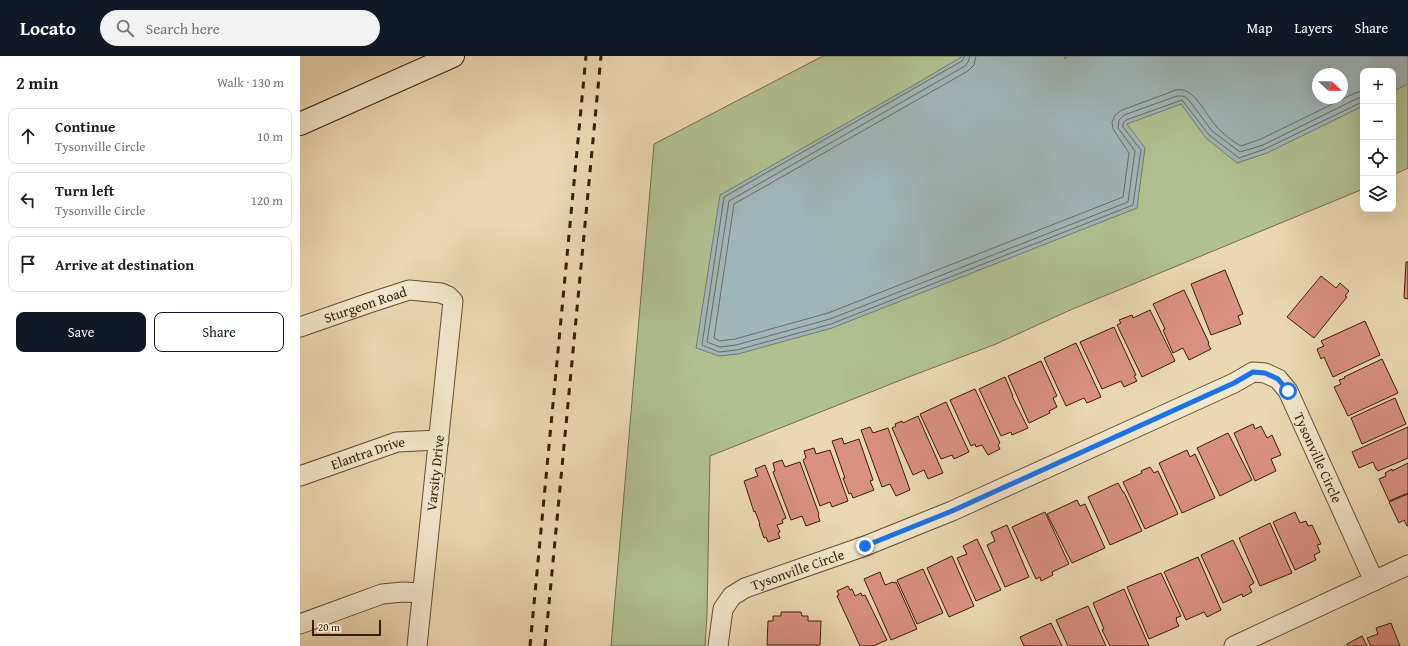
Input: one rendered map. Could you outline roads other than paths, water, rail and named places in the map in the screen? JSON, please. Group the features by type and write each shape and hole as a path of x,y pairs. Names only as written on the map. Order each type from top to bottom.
{"main road":[{"path":"300,124 453,56"}],"street":[{"name":"Sturgeon Road","path":"300,327 409,290 442,293 453,301"},
{"name":"Varsity Drive","path":"417,646 453,301"},
{"name":"Tysonville Circle","path":"718,646 723,609 732,596 745,588 865,546 952,511 1234,383 1253,372 1265,373 1278,379 1288,391 1374,581"},
{"name":"Elantra Drive","path":"300,476 397,442 439,440"},
{"path":"1234,646 1408,565"},
{"path":"300,624 382,594 403,592 422,593"}],"water":[{"path":"963,56 1064,56 1065,59 1068,56 1408,56 1408,84 1396,90 1396,68 1360,68 1360,107 1267,153 1237,163 1206,138 1181,104 1127,124 1145,148 1137,208 832,328 738,354 719,356 696,348 720,195"}],"railway":[{"path":"530,646 586,56"},
{"path":"545,646 601,56"}]}
